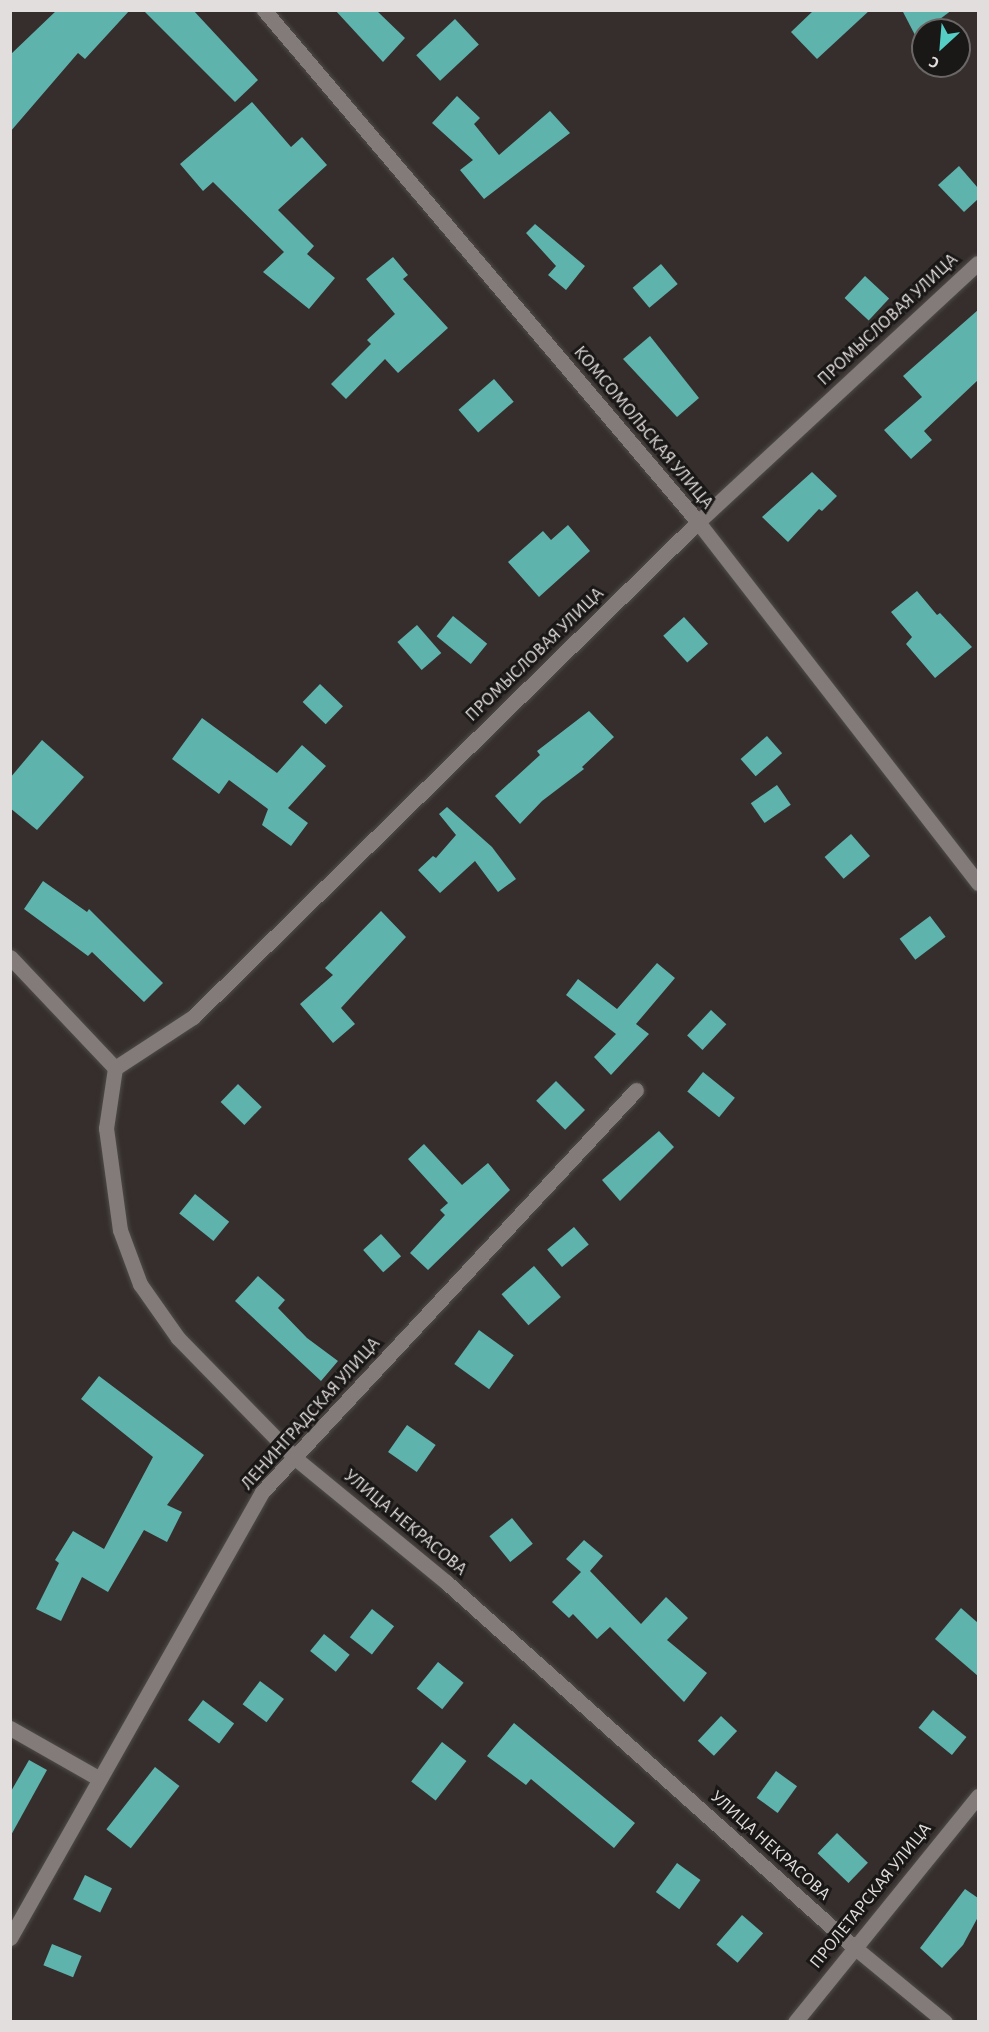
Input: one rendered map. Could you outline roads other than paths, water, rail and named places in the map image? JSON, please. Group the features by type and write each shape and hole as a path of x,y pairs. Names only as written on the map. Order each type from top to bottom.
{"street":[{"name":"КОМСОМОЛЬСКАЯ УЛИЦА","path":"264,10 698,522 978,883"},
{"name":"ПРОМЫСЛОВАЯ УЛИЦА","path":"115,1068 194,1017 698,522 978,263"},
{"path":"10,957 115,1068"},
{"name":"УЛИЦА НЕКРАСОВА","path":"115,1068 106,1128 120,1230 140,1284 178,1338 296,1458 446,1582 854,1947 945,2022"},
{"name":"ЛЕНИНГРАДСКАЯ УЛИЦА","path":"10,1938 98,1778 262,1492 636,1090"},
{"path":"10,1728 98,1778"},
{"name":"ПРОЛЕТАРСКАЯ УЛИЦА","path":"795,2022 978,1796"}]}
